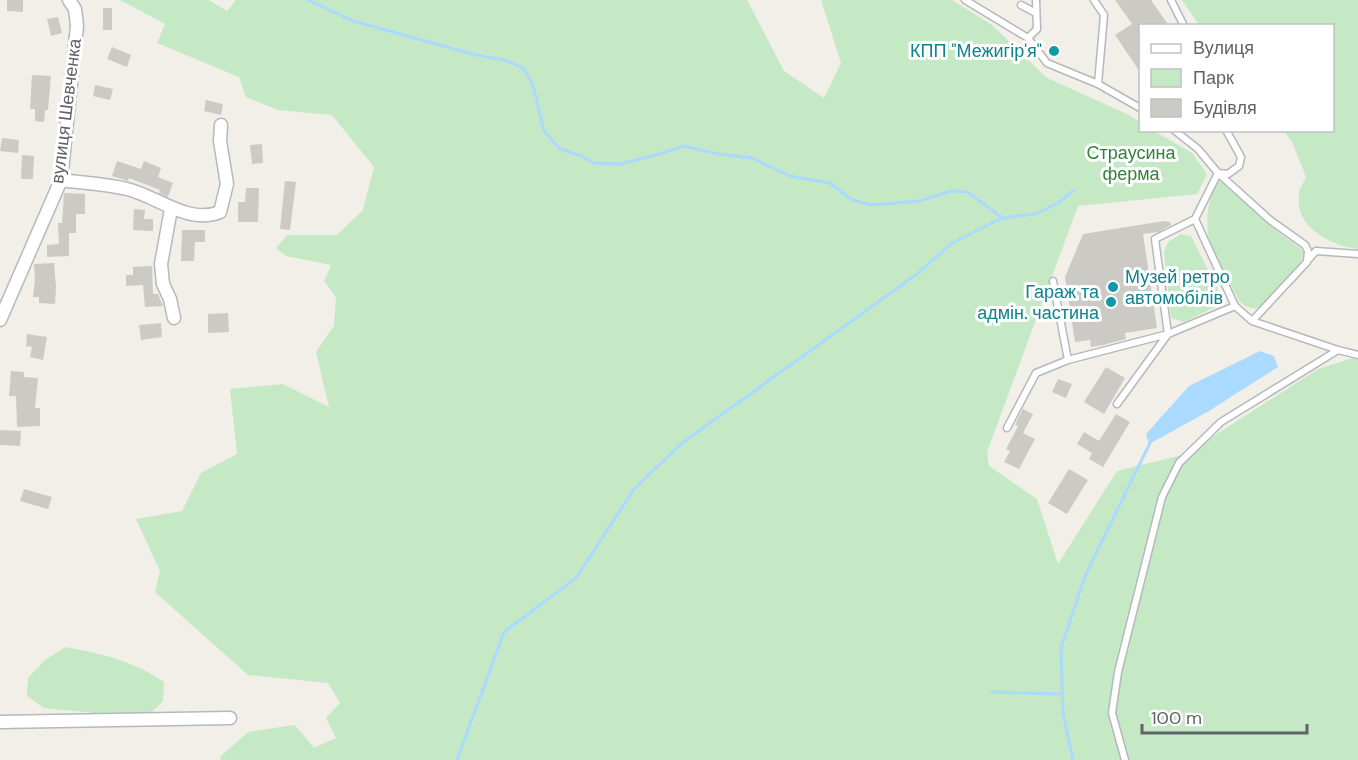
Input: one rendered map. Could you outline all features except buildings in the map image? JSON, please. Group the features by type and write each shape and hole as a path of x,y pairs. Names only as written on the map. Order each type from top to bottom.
{"street":[{"name":"вулиця Шевченка","path":"0,320 61,180 77,26 75,9 69,0"},
{"path":"61,180 128,189 153,198 171,209 210,216 220,212 227,184 220,141 220,125"},
{"path":"171,209 161,264 163,284 170,299 174,318"},
{"path":"0,722 230,718"}],"lane":[{"path":"965,0 1028,38 1047,63 1098,84 1138,104"},
{"path":"1028,38 1037,29 1036,0"},
{"path":"1094,0 1104,15 1098,84"},
{"path":"1171,0 1183,24"},
{"path":"1022,5 1036,13"},
{"path":"1177,132 1198,149 1218,173 1270,220 1305,245 1308,251 1307,262"},
{"path":"1218,173 1228,174 1239,166 1241,157 1227,132"},
{"path":"1117,404 1168,334 1155,239 1195,219 1218,173"},
{"path":"1195,219 1235,306 1252,321 1358,355"},
{"path":"1252,321 1316,251 1358,254"},
{"path":"1053,281 1068,360"},
{"path":"1007,428 1036,373 1068,360 1168,334 1235,306"},
{"path":"1125,760 1112,713 1118,672 1162,496 1179,463 1221,422 1338,350"}],"green space":[{"name":"Страусина ферма","path":"120,0 209,0 227,11 236,0 747,0 784,71 824,98 841,63 821,0 952,0 992,25 1047,78 1127,114 1139,121 1139,132 1156,132 1192,153 1207,174 1197,194 1078,206 987,452 989,466 1037,499 1058,564 1117,471 1186,454 1318,369 1353,358 1358,359 1358,760 221,760 220,757 248,732 295,725 314,748 336,738 326,718 340,703 328,683 248,675 155,592 160,571 136,519 182,511 201,473 237,454 230,389 283,384 329,407 316,352 334,326 336,297 324,281 331,265 286,256 276,248 287,235 337,235 363,210 374,167 332,115 278,110 246,97 239,77 157,43 165,24"},
{"path":"1182,0 1358,0 1358,249 1326,239 1316,233 1302,216 1299,194 1306,177 1292,142 1285,132 1334,132 1334,24 1198,24"},
{"path":"1220,181 1227,181 1233,186 1267,223 1302,250 1303,257 1296,272 1265,307 1251,308 1239,301 1212,246 1208,232 1208,208 1216,185"},
{"path":"1181,234 1191,236 1222,298 1221,304 1184,322 1171,318 1164,252 1168,242"},
{"path":"66,647 117,659 153,675 164,682 163,701 152,712 123,716 44,708 27,696 28,678 45,660"}],"water":[{"path":"1260,351 1274,356 1278,367 1209,411 1149,444 1146,434 1189,386"}],"waterway":[{"path":"308,0 353,21 476,55 505,60 523,68 533,85 544,131 560,149 594,163 620,164 684,146 718,154 752,158 790,176 830,183 852,200 872,205 919,201 951,191 968,192 1002,218"},
{"path":"457,760 504,632 576,578 634,489 682,443 917,274 952,243 1002,218 1036,214 1058,203 1074,190"},
{"path":"1073,760 1063,713 1061,648 1085,576 1150,443"},
{"path":"992,692 1062,694"}],"place":[{"name":"КПП \"Межигір'я\"","path":"1054,51"},
{"name":"Музей ретро автомобілів","path":"1113,287"},
{"name":"Гараж та адмін. частина","path":"1111,302"}]}
